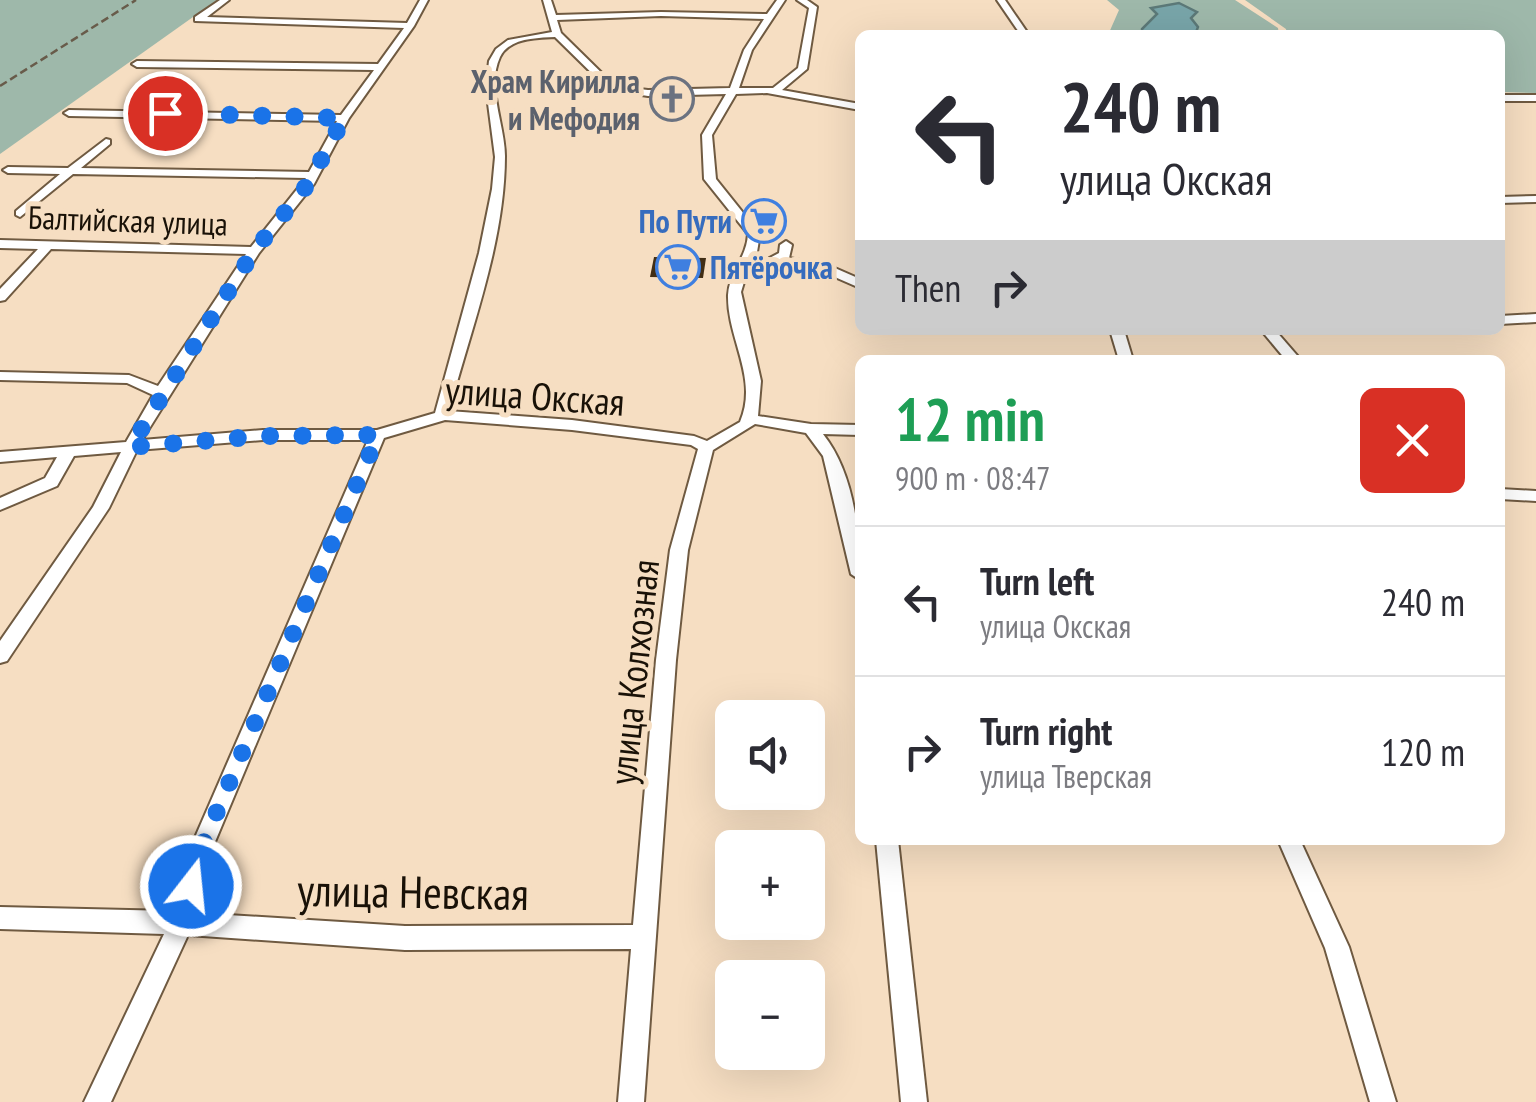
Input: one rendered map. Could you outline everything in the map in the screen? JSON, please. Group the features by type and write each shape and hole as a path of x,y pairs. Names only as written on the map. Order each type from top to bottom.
{"street":[{"path":"225,0 198,20 410,26"},
{"path":"0,656 101,508 161,394 254,251 312,175 344,118 410,26 424,0"},
{"path":"548,0 556,34 608,86 648,93 776,91 855,106"},
{"path":"738,280 781,261 786,254 710,179 708,132 734,89 739,68 781,0"},
{"path":"776,91 795,79 803,68 813,7 801,0"},
{"path":"1000,0 1021,30"},
{"path":"555,18 769,16"},
{"path":"444,415 441,411 480,275 500,165 501,141 493,110 494,62 500,50 513,42 556,34"},
{"path":"137,64 380,67"},
{"path":"1505,98 1536,98"},
{"path":"69,113 344,118"},
{"path":"20,213 106,142"},
{"path":"8,170 312,175"},
{"path":"1505,200 1536,199"},
{"path":"751,419 755,386 734,298 750,256 775,240"},
{"name":"Балтийская улица","path":"0,244 254,251"},
{"path":"0,297 47,246"},
{"path":"781,261 824,268 855,282"},
{"path":"1505,320 1536,318"},
{"path":"1272,335 1290,355"},
{"path":"0,376 129,379 161,394"},
{"name":"улица Окская","path":"0,457 263,436 378,435 444,415 572,425 707,447"},
{"path":"707,447 751,419 811,429 855,430"},
{"path":"811,429 831,456 855,554"},
{"path":"97,1102 182,923 201,849 378,435"},
{"name":"улица Колхозная","path":"631,1102 666,660 689,502 707,447"},
{"path":"0,504 51,482 67,454"},
{"path":"1505,494 1536,496"},
{"path":"888,845 914,1102"},
{"path":"1290,845 1337,947 1383,1102"},
{"name":"улица Невская","path":"0,918 182,923 404,938 645,937"}],"green space":[{"path":"0,0 217,0 0,154"},
{"path":"1107,0 1235,0 1278,30 1110,30 1119,10"},
{"path":"1245,0 1536,0 1536,93 1505,92 1505,30 1286,29"}],"water":[{"path":"1179,3 1197,12 1191,18 1197,30 1142,30 1157,14 1151,8"}],"building":[{"name":"Пятёрочка","path":"654,257 706,258 703,278 650,277"}],"railway":[{"path":"0,86 136,0"}],"place":[{"name":"Храм Кирилла и Мефодия","path":"672,99"},
{"name":"По Пути","path":"764,221"},
{"name":"Пятёрочка","path":"678,267"}],"route":[{"path":"165,113 344,118 308,184 254,251 130,447 263,436 378,435 201,849 191,886"}]}
